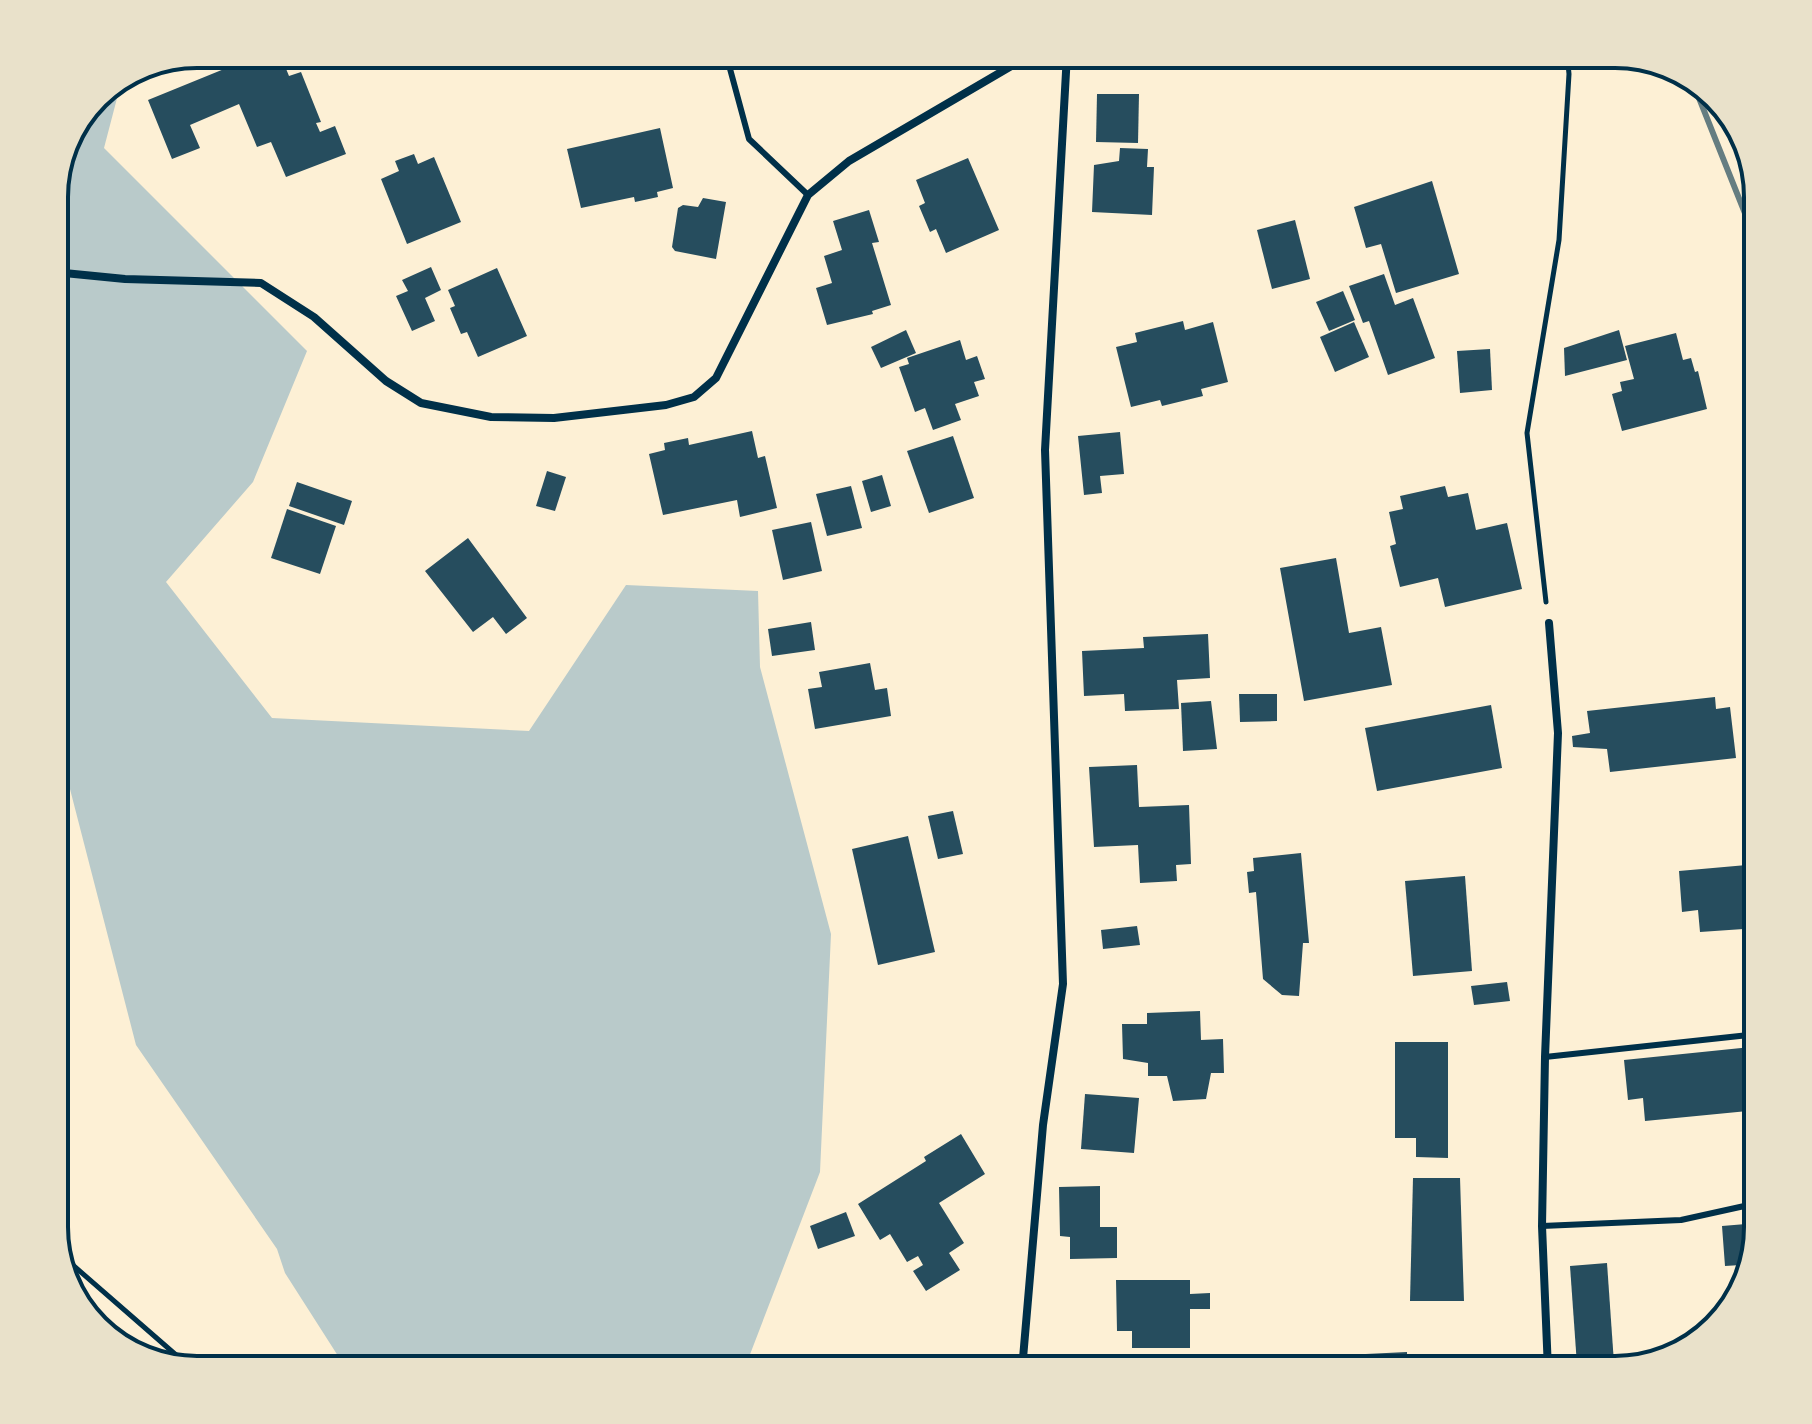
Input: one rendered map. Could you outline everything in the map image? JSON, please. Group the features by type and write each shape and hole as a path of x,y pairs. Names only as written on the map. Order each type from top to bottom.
{"street":[{"path":"68,273 125,279 261,283 314,317 386,381 421,403 491,417 554,418 666,405 694,397 716,378 808,195 849,161 1008,68"},
{"path":"1023,1356 1043,1125 1063,984 1045,450 1066,68"},
{"path":"1547,1356 1542,1226 1545,1057 1558,733 1549,623"}],"lane":[{"path":"730,68 749,139 808,195"},
{"path":"1545,1057 1744,1036"},
{"path":"1542,1226 1681,1220 1744,1206"}],"path":[{"path":"1549,623 1527,433 1559,240 1568,68"},
{"path":"74,1266 175,1354"}],"shaded area":[{"path":"118,96 104,148 307,351 253,482 166,582 272,718 529,731 626,585 758,591 760,667 831,934 820,1172 749,1356 338,1356 285,1273 277,1249 136,1045 68,781 68,188 72,163 90,125"}],"building":[{"path":"227,68 286,68 289,76 301,72 321,122 316,123 320,132 335,126 346,154 286,177 271,142 257,147 239,104 190,125 200,148 172,159 148,100"},
{"path":"1097,94 1139,94 1138,143 1096,142"},
{"path":"660,128 673,188 657,192 658,197 635,202 634,197 581,208 567,149"},
{"path":"1120,148 1148,149 1147,167 1154,167 1152,215 1092,212 1094,165 1119,161"},
{"path":"414,154 418,164 434,157 461,222 407,244 381,179 399,171 395,161"},
{"path":"968,158 999,230 946,253 936,229 930,232 919,206 925,203 916,180"},
{"path":"1432,181 1459,274 1396,293 1381,244 1366,248 1354,207"},
{"path":"703,198 726,202 716,259 675,251 672,247 678,208 683,205 698,207"},
{"path":"869,210 879,242 872,243 891,305 872,311 873,314 827,325 816,288 832,283 824,256 842,250 833,221"},
{"path":"1295,220 1310,279 1272,289 1257,230"},
{"path":"431,267 441,290 425,298 435,321 412,331 396,296 408,291 402,280"},
{"path":"497,268 527,336 478,357 467,332 461,334 450,308 455,306 448,290"},
{"path":"1384,274 1395,305 1413,298 1435,358 1388,375 1369,321 1363,323 1349,286"},
{"path":"1343,291 1355,320 1329,331 1316,302"},
{"path":"1183,321 1185,330 1213,322 1228,382 1201,389 1203,396 1162,406 1160,400 1131,407 1116,347 1137,342 1135,333"},
{"path":"1354,322 1369,357 1335,372 1320,337"},
{"path":"906,330 916,353 881,368 871,347"},
{"path":"1619,330 1627,360 1565,376 1564,348"},
{"path":"1676,333 1683,360 1691,358 1695,372 1698,371 1707,409 1622,431 1612,394 1622,391 1620,382 1634,379 1625,346"},
{"path":"960,340 966,360 977,356 985,379 974,382 979,396 955,404 961,420 933,430 925,408 915,412 899,367 909,364 907,358"},
{"path":"1490,349 1492,390 1460,393 1457,351"},
{"path":"752,431 758,458 765,456 777,508 740,517 737,500 663,515 649,454 665,450 664,443 688,438 689,445"},
{"path":"1120,432 1124,474 1100,476 1102,493 1084,495 1078,436"},
{"path":"953,436 974,498 929,513 907,451"},
{"path":"547,471 566,477 555,511 536,506"},
{"path":"882,475 891,506 871,512 862,481"},
{"path":"297,482 352,501 344,525 289,506"},
{"path":"851,486 862,528 827,536 816,494"},
{"path":"1445,486 1448,497 1468,493 1476,530 1507,523 1522,589 1445,607 1438,578 1400,587 1390,546 1396,544 1389,512 1403,509 1400,496"},
{"path":"287,509 336,526 320,574 271,558"},
{"path":"811,522 822,571 783,580 772,530"},
{"path":"468,538 527,618 506,634 493,617 473,632 425,571"},
{"path":"1336,558 1349,633 1381,627 1392,685 1304,701 1280,568"},
{"path":"811,622 815,650 772,656 768,629"},
{"path":"1208,634 1210,678 1177,680 1179,709 1125,711 1124,694 1084,696 1082,651 1144,648 1143,637"},
{"path":"870,663 875,690 887,688 891,716 815,729 808,689 822,687 819,672"},
{"path":"1239,694 1277,694 1277,721 1240,722"},
{"path":"1715,697 1716,709 1730,707 1736,758 1610,772 1607,749 1573,747 1572,736 1590,733 1587,711"},
{"path":"1211,701 1217,749 1183,751 1181,703"},
{"path":"1491,705 1502,768 1377,791 1365,728"},
{"path":"1137,765 1139,807 1189,805 1191,864 1176,865 1177,881 1140,883 1138,845 1094,847 1089,767"},
{"path":"953,811 963,854 938,859 928,816"},
{"path":"908,836 935,952 878,965 852,849"},
{"path":"1301,853 1309,943 1303,943 1299,996 1282,995 1263,979 1256,892 1249,893 1247,872 1254,871 1253,858"},
{"path":"1744,865 1744,929 1700,932 1698,910 1682,912 1679,871"},
{"path":"1465,876 1472,971 1413,976 1405,881"},
{"path":"1137,926 1140,945 1103,949 1101,930"},
{"path":"1507,982 1510,1001 1474,1005 1471,986"},
{"path":"1200,1011 1201,1040 1223,1039 1224,1073 1211,1073 1206,1099 1173,1101 1167,1076 1148,1076 1148,1063 1123,1059 1122,1024 1147,1024 1147,1013"},
{"path":"1395,1042 1448,1042 1448,1158 1416,1157 1416,1138 1395,1138"},
{"path":"1744,1048 1744,1111 1645,1121 1643,1098 1628,1100 1624,1060"},
{"path":"1085,1094 1139,1098 1134,1153 1081,1149"},
{"path":"961,1134 985,1174 939,1203 964,1243 949,1253 960,1270 926,1291 913,1271 923,1265 918,1256 907,1262 890,1234 880,1240 858,1204 926,1161 924,1157"},
{"path":"1413,1178 1460,1178 1464,1301 1410,1301"},
{"path":"1100,1186 1100,1227 1117,1227 1117,1258 1070,1259 1070,1237 1060,1236 1059,1187"},
{"path":"846,1212 855,1236 818,1249 810,1226"},
{"path":"1744,1224 1738,1265 1725,1266 1722,1226"},
{"path":"1607,1263 1614,1356 1576,1356 1570,1266"},
{"path":"1116,1280 1190,1280 1190,1294 1210,1293 1210,1309 1190,1309 1190,1348 1132,1348 1132,1331 1117,1331"},
{"path":"1407,1352 1407,1356 1345,1355"}],"railway":[{"path":"1700,100 1744,211"}]}
